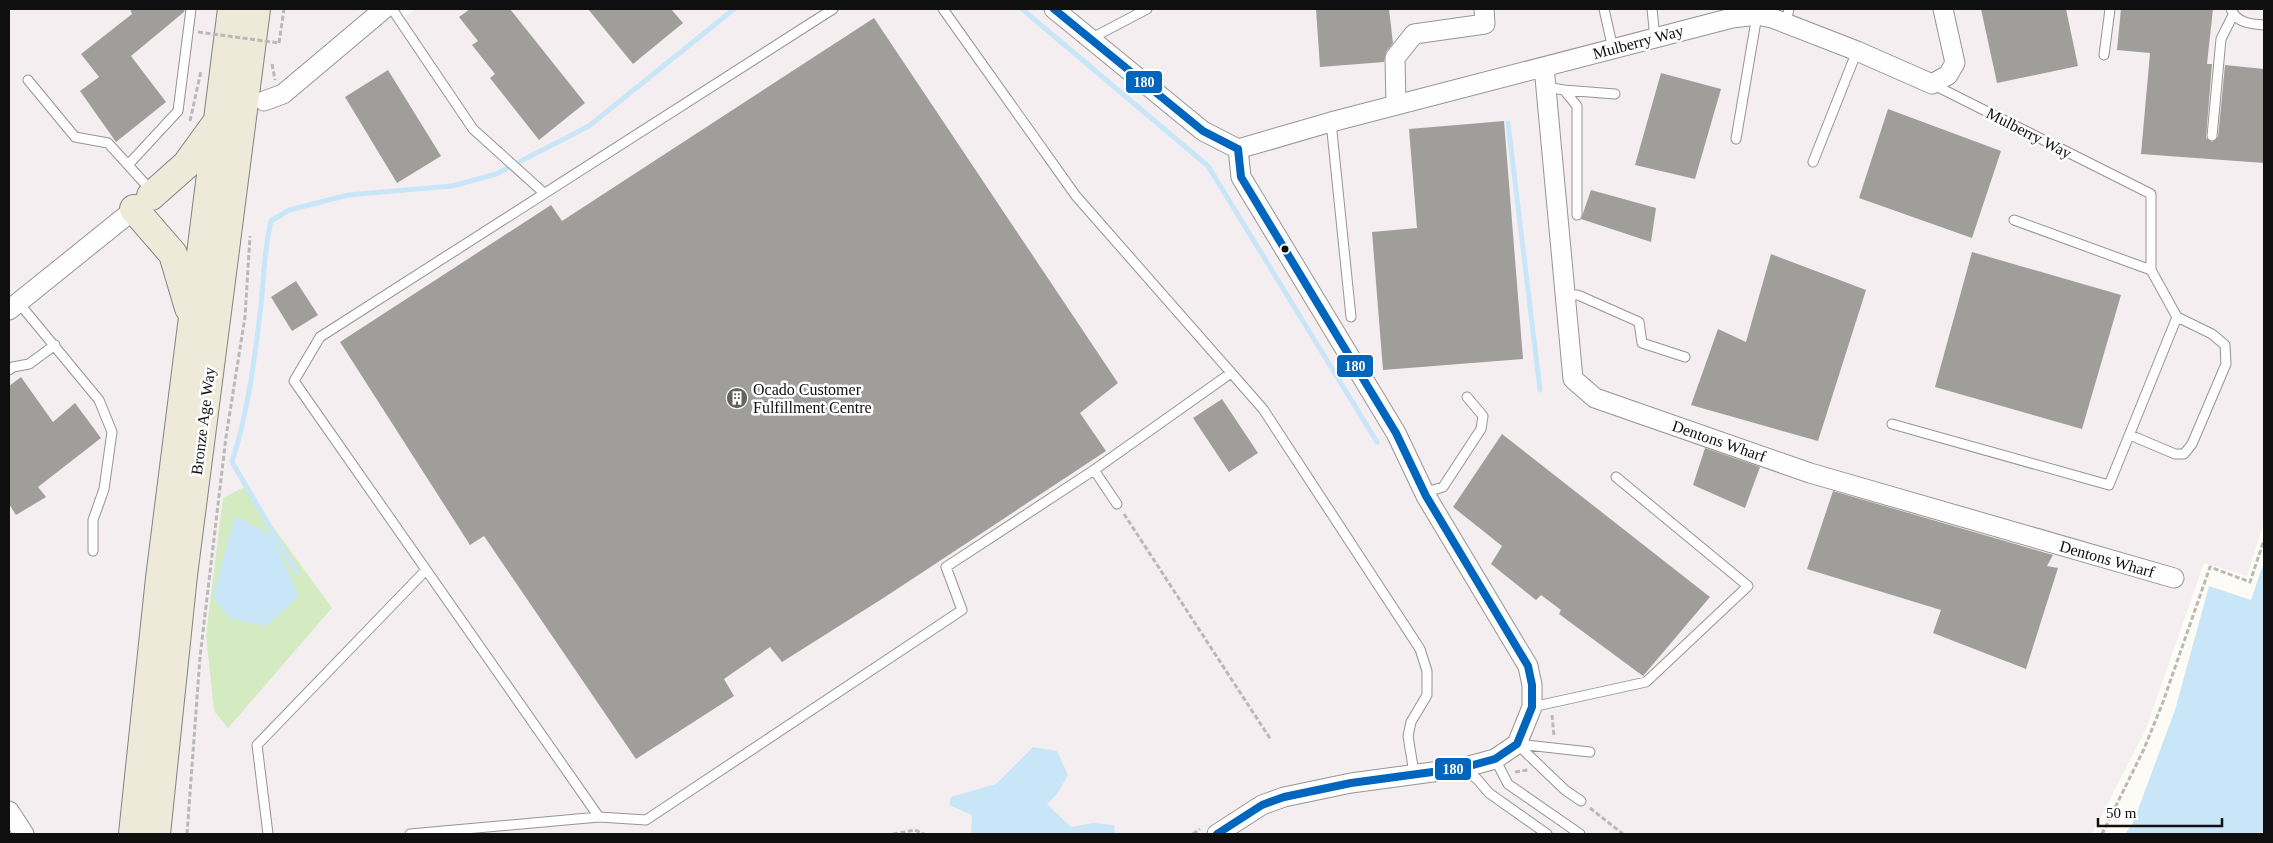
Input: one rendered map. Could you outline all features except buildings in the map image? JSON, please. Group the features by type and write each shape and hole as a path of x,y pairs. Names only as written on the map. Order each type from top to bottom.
{"main road":[{"name":"Bronze Age Way","path":"133,834 159,588 232,9"},
{"name":"Bronze Age Way","path":"156,834 183,575 256,9"},
{"path":"192,319 173,254 142,203 186,165 217,121"}],"street":[{"path":"264,101 283,94 384,9"},
{"path":"1054,9 1203,131 1238,149 1241,177 1396,433 1424,493 1528,666 1532,685 1532,707 1517,744 1495,759 1462,768 1414,773 1284,797 1262,804 1228,831"},
{"path":"1396,105 1395,58 1414,34 1485,24 1484,9"},
{"path":"1932,84 1948,75 1955,63 1944,9"},
{"name":"Mulberry Way","path":"1238,149 1331,122 1544,66 1732,18 1757,15 1788,16 1857,51 1932,84"},
{"name":"Dentons Wharf","path":"1544,66 1573,379 1595,398 1810,473 2174,578"},
{"path":"12,301 142,203"},
{"path":"9,811 24,834"}],"lane":[{"path":"128,165 178,111 191,9"},
{"path":"392,9 473,129 544,193"},
{"path":"599,817 294,381 320,337 833,9"},
{"path":"943,9 1076,196 1263,409 1420,649 1427,671 1427,695 1411,722 1408,736 1414,773"},
{"path":"1090,39 1147,9"},
{"path":"1604,9 1613,49"},
{"path":"1652,9 1655,38"},
{"path":"2104,55 2110,9"},
{"path":"2212,136 2220,48 2232,12 2242,22 2264,25"},
{"path":"1736,139 1757,15"},
{"path":"1813,162 1857,51"},
{"path":"28,80 75,137 108,143 146,186 142,203"},
{"name":"Mulberry Way","path":"1932,84 2151,194 2151,270"},
{"path":"1545,87 1615,94"},
{"path":"1564,90 1577,106 1577,215"},
{"path":"1331,122 1351,317"},
{"path":"2014,220 2151,270 2177,317 2212,334 2225,345 2226,364 2192,444 2184,454 2175,454 2130,435"},
{"path":"1565,295 1578,295 1639,322 1642,343 1685,357"},
{"path":"12,301 55,345 99,400 112,432 104,490 93,520 93,551"},
{"path":"1892,424 2110,485 2177,317"},
{"path":"9,370 13,366 29,364 55,345"},
{"path":"410,834 599,817 646,820 962,610 946,567 1094,470 1231,372"},
{"path":"1424,493 1443,487 1481,430 1483,416 1467,396"},
{"path":"1094,470 1117,504"},
{"path":"1532,707 1646,682 1748,586 1616,477"},
{"path":"268,834 257,745 426,570"},
{"path":"1517,744 1590,752"},
{"path":"1517,744 1565,790 1581,801"},
{"path":"1495,759 1508,784 1580,834"},
{"path":"1462,768 1478,780 1489,793 1547,834"}],"path":[{"path":"198,32 279,43 284,9"},
{"path":"187,834 200,657 226,437 245,317 251,233"},
{"path":"1117,504 1270,740"},
{"path":"2102,834 2144,749 2163,702 2210,567 2250,582 2264,540"},
{"path":"1581,801 1623,834"},
{"path":"893,834 915,830 924,834"}],"shaded area":[{"path":"9,9 396,9 404,18 415,9 2264,9 2264,522 2247,576 2204,563 2146,729 2092,834 9,834"}],"green space":[{"path":"244,487 332,608 228,728 214,711 206,635 223,498"}],"water":[{"path":"235,516 272,535 299,596 266,626 231,619 213,597"},
{"path":"2264,562 2264,834 2125,834 2133,823 2175,710 2209,586 2251,600"},
{"path":"1033,747 1057,751 1068,775 1057,794 1047,804 1071,827 1093,823 1114,825 1115,834 971,834 972,815 949,805 951,797 996,784"}],"waterway":[{"path":"297,573 232,462 238,443 250,384 271,221 289,210 348,195 452,186 496,174 589,126 734,9"},
{"path":"1022,9 1208,166 1377,442"},
{"path":"1508,123 1540,390"}],"transit line":[{"name":"180","path":"1054,9 1203,131 1238,149"},
{"name":"180","path":"1217,834 1262,805 1284,797 1351,783 1462,768 1495,759 1517,744 1532,707 1532,685 1528,666 1426,496 1396,433 1241,177 1238,149"}],"place":[{"name":"Ocado Customer Fulfillment Centre","path":"737,398"}]}
